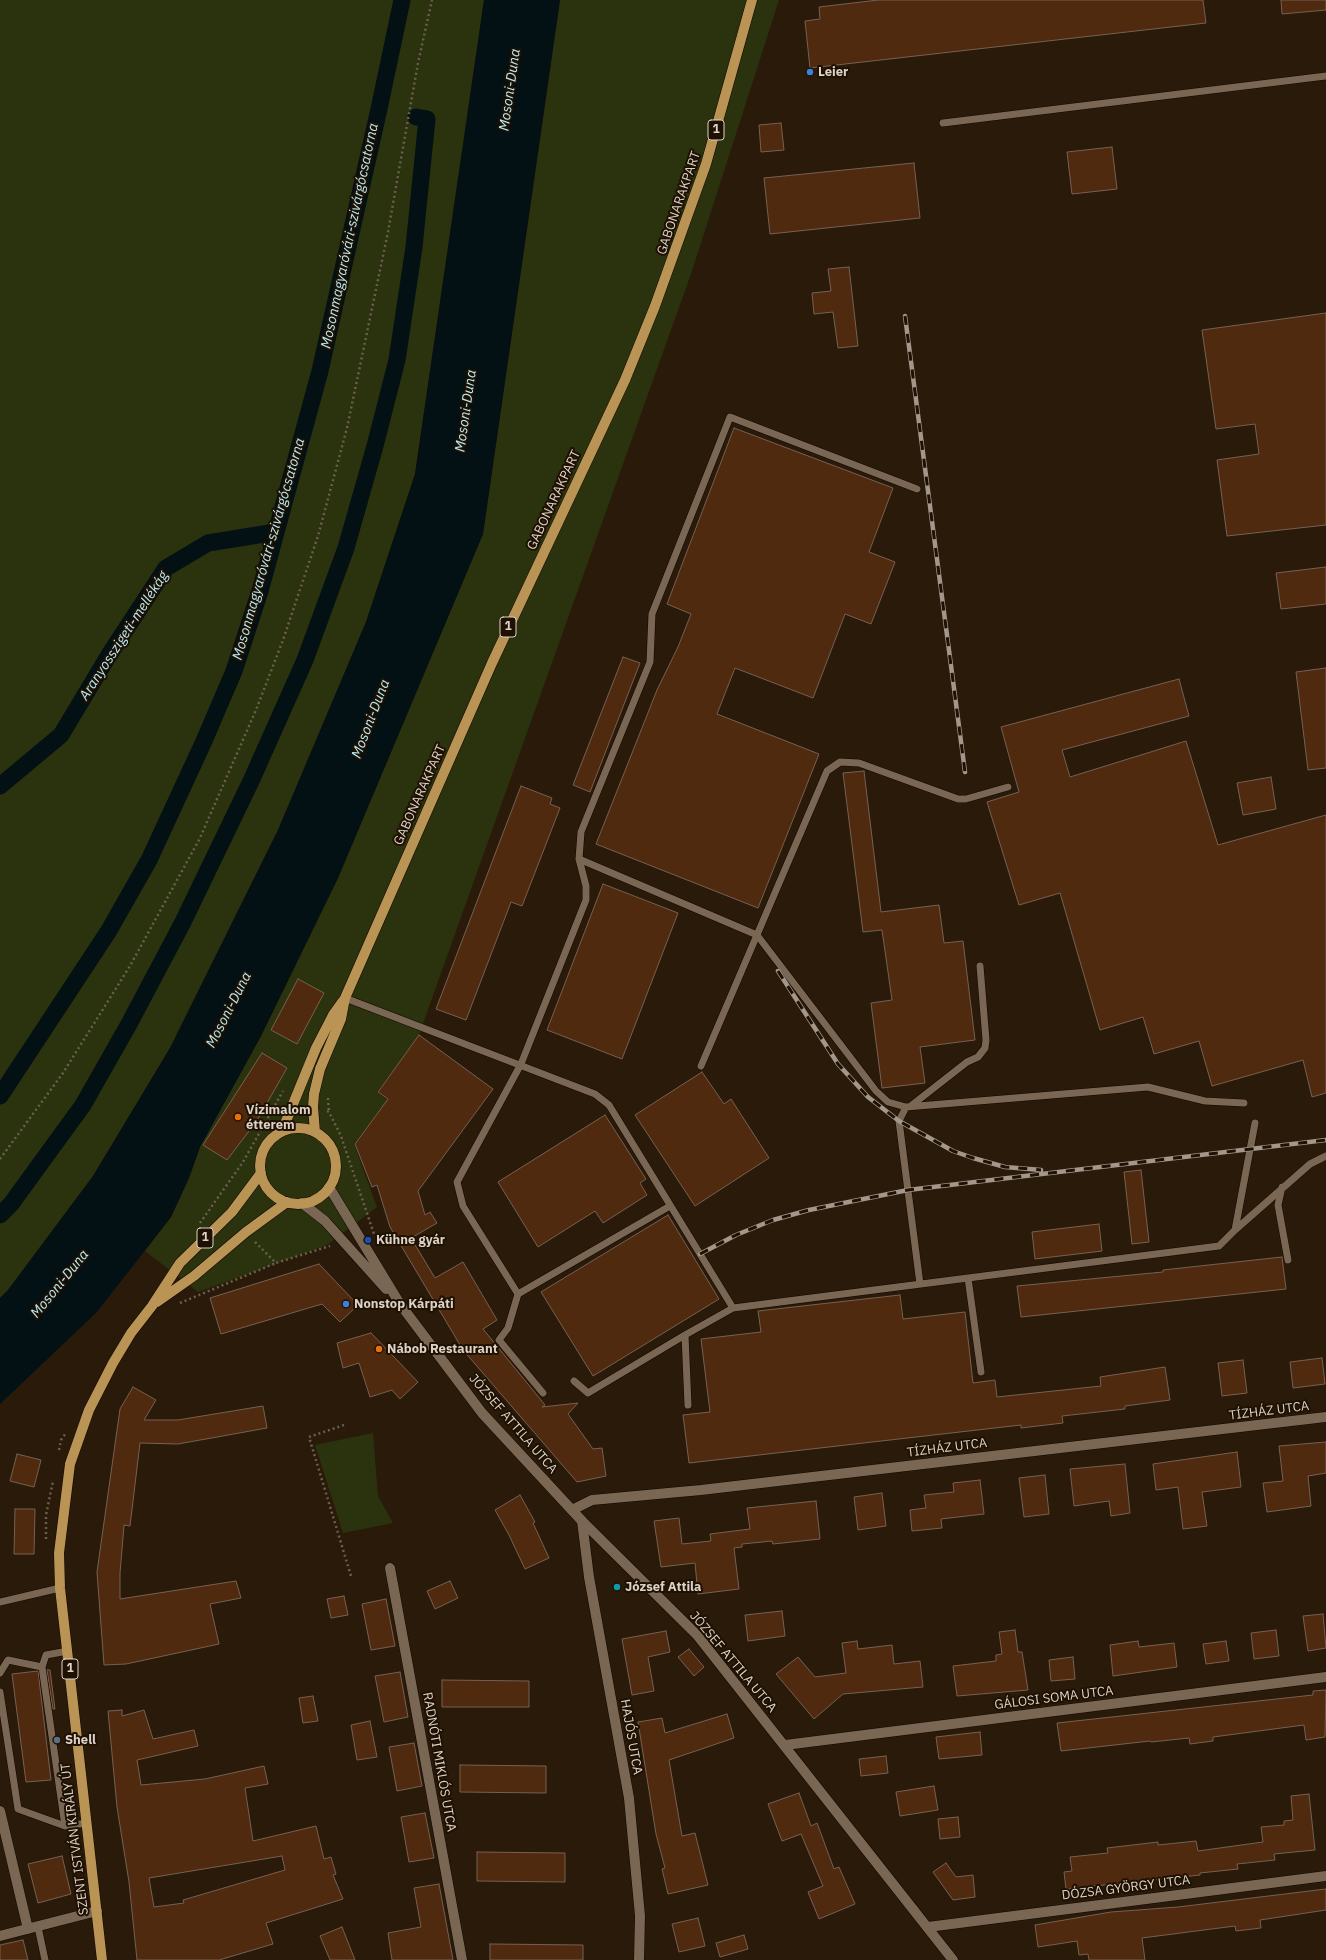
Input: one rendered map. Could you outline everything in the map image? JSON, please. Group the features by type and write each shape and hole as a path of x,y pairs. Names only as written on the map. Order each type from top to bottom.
{"main road":[{"name":"GABONARAKPART","path":"345,998 492,663 625,380 655,306 706,164 752,0"},
{"name":"1","path":"261,1173 260,1160 264,1148 272,1138 282,1131 316,1048 333,1015 345,998"},
{"name":"1","path":"315,1132 313,1107 320,1069 341,1019 345,998"},
{"path":"261,1173 263,1180 273,1194 287,1202 302,1203 318,1198 329,1187 336,1171 334,1153 328,1143 315,1132 295,1128 282,1131"},
{"name":"SZENT ISTVÁN KIRÁLY ÚT","path":"102,1960 60,1588 60,1553 70,1464 89,1410 112,1363 131,1333 152,1306 180,1263 229,1215 261,1173"},
{"name":"SZENT ISTVÁN KIRÁLY ÚT","path":"152,1306 194,1276 246,1232 287,1202"}],"street":[{"name":"JÓZSEF ATTILA UTCA","path":"329,1187 400,1304 482,1413 582,1521 697,1635 953,1960"},
{"name":"JÓZSEF ATTILA UTCA","path":"302,1203 325,1221 345,1242 369,1272 400,1304"},
{"name":"TÍZHÁZ UTCA","path":"572,1510 592,1500 701,1490 1326,1417"},
{"name":"HAJÓS UTCA","path":"582,1521 589,1577 629,1798 640,1916 639,1960"},
{"name":"RADNÓTI MIKLÓS UTCA","path":"390,1568 462,1960"},
{"name":"GÁLOSI SOMA UTCA","path":"785,1745 1326,1677"},
{"path":"0,1811 33,1928"},
{"name":"DÓZSA GYÖRGY UTCA","path":"928,1927 1326,1876"},
{"path":"0,1936 97,1911"}],"lane":[{"path":"943,123 1326,76"},
{"path":"518,1294 463,1206 457,1182 521,1064 586,900 586,886 579,859 582,832 650,662 652,614 730,417 917,489"},
{"path":"701,1066 827,771 840,762 859,763 958,799 966,799 1008,787"},
{"path":"579,859 757,935 876,1092 888,1102 908,1106 1148,1087 1205,1101 1244,1103"},
{"path":"920,1284 899,1121 908,1106 967,1062 978,1057 985,1048 986,1040 980,966"},
{"path":"345,998 521,1064 595,1094 609,1105 733,1308"},
{"path":"1235,1230 1255,1123"},
{"path":"574,1381 588,1393 733,1308 1215,1247 1223,1243 1282,1187 1310,1164 1326,1156"},
{"path":"1282,1187 1278,1205 1288,1260"},
{"path":"543,1393 498,1340 508,1328 518,1294 670,1206"},
{"path":"968,1278 981,1372"},
{"path":"685,1335 688,1405"},
{"path":"0,1602 60,1588"},
{"path":"65,1826 42,1666 46,1655 68,1651"},
{"path":"0,1673 8,1660 42,1666"},
{"path":"0,1692 18,1809 65,1826 87,1823"},
{"path":"33,1928 45,1960"}],"path":[{"path":"0,1159 63,1073 130,966 200,838 256,710 283,640 318,536 347,428 388,232 418,63 432,0"},
{"path":"278,1100 294,1102"},
{"path":"313,1107 329,1112 341,1136 377,1240"},
{"path":"215,1202 229,1215"},
{"path":"357,1234 371,1226"},
{"path":"246,1232 276,1264"},
{"path":"174,1306 276,1264 345,1242"},
{"path":"344,1425 309,1437 351,1576"}],"green space":[{"path":"0,0 484,0 415,474 366,622 278,830 170,1048 93,1176 8,1290 0,1298"},
{"path":"560,0 779,0 691,274 419,1035 377,1092 387,1100 354,1144 377,1207 327,1245 198,1292 145,1251 171,1217 189,1178 200,1147 261,1036 338,878 483,534"},
{"path":"373,1433 378,1496 393,1523 343,1533 315,1445"}],"water":[{"name":"Mosoni-Duna","path":"484,0 560,0 483,534 338,878 261,1036 200,1147 189,1178 171,1217 97,1312 0,1404 0,1298 8,1290 93,1176 170,1048 278,830 366,622 415,474"}],"building":[{"path":"878,0 1203,0 1206,23 810,68 805,21 820,19 819,7"},
{"path":"1281,0 1326,0 1326,10 1282,14"},
{"path":"781,123 784,150 761,152 759,125"},
{"path":"1112,147 1117,189 1072,194 1067,152"},
{"path":"914,163 920,218 770,234 764,178"},
{"path":"849,267 858,346 838,348 833,312 814,314 812,293 831,291 828,269"},
{"path":"1326,313 1326,525 1227,536 1217,460 1259,454 1255,424 1216,429 1202,330"},
{"path":"734,428 893,488 869,552 895,562 871,624 845,614 813,698 735,668 717,714 819,754 758,908 596,844 657,690 678,647 691,614 667,604"},
{"path":"1326,567 1326,604 1281,609 1276,573"},
{"path":"623,657 640,663 590,792 573,785"},
{"path":"1326,668 1326,768 1308,770 1296,672"},
{"path":"1179,679 1189,716 1062,750 1070,777 1186,741 1218,845 1326,815 1326,1093 1312,1097 1303,1060 1212,1086 1199,1041 1154,1054 1143,1017 1100,1030 1060,893 1019,905 987,802 1019,792 1001,727"},
{"path":"864,771 881,912 939,905 944,943 963,941 975,1040 920,1047 925,1083 882,1088 871,1003 892,1000 882,930 863,932 843,773"},
{"path":"1271,777 1276,809 1243,815 1237,783"},
{"path":"521,786 552,798 550,804 560,808 522,906 511,902 466,1020 436,1009"},
{"path":"603,884 678,913 622,1059 547,1030"},
{"path":"298,979 324,993 297,1044 271,1030"},
{"path":"419,1035 493,1089 418,1191 425,1215 430,1212 437,1223 411,1238 435,1278 463,1262 497,1320 483,1329 545,1405 542,1407 578,1403 568,1414 593,1449 602,1448 606,1476 577,1482 463,1350 390,1227 377,1185 372,1187 355,1144 388,1099 378,1092"},
{"path":"262,1053 287,1068 256,1122 227,1160 203,1145"},
{"path":"702,1072 724,1104 731,1099 769,1158 695,1206 635,1115"},
{"path":"605,1115 646,1179 640,1183 647,1195 603,1223 595,1211 538,1247 498,1182"},
{"path":"1141,1170 1149,1242 1132,1244 1124,1172"},
{"path":"668,1215 719,1299 593,1376 541,1292"},
{"path":"1099,1224 1102,1251 1035,1259 1032,1232"},
{"path":"1282,1257 1286,1289 1021,1317 1017,1286 1163,1272 1163,1270"},
{"path":"319,1264 358,1305 340,1322 322,1304 221,1334 210,1298"},
{"path":"900,1295 903,1319 965,1312 973,1383 995,1380 997,1397 1101,1386 1100,1377 1165,1367 1170,1400 1125,1406 1125,1409 1062,1416 1063,1423 1021,1428 1021,1425 689,1463 683,1415 710,1412 701,1339 761,1332 758,1311"},
{"path":"371,1333 418,1382 400,1399 392,1390 370,1397 359,1363 343,1368 337,1343"},
{"path":"1322,1358 1325,1384 1293,1388 1290,1362"},
{"path":"1243,1360 1247,1393 1222,1396 1218,1363"},
{"path":"133,1387 156,1400 144,1420 178,1420 263,1406 267,1428 178,1444 140,1443 130,1526 124,1525 120,1573 120,1599 236,1581 241,1598 210,1604 219,1644 126,1664 104,1665 97,1572 120,1409"},
{"path":"1326,1442 1326,1473 1308,1476 1311,1506 1267,1512 1263,1483 1283,1481 1279,1446"},
{"path":"1237,1452 1241,1487 1202,1492 1207,1526 1183,1529 1178,1487 1156,1490 1153,1464"},
{"path":"17,1454 41,1460 34,1487 10,1481"},
{"path":"1125,1464 1130,1513 1111,1516 1109,1501 1074,1506 1070,1469"},
{"path":"1045,1475 1049,1514 1024,1517 1019,1478"},
{"path":"980,1480 984,1514 941,1519 942,1528 912,1531 910,1510 926,1508 924,1495 954,1492 953,1483"},
{"path":"882,1493 886,1526 858,1530 854,1497"},
{"path":"520,1495 535,1522 533,1523 549,1558 525,1569 495,1510"},
{"path":"816,1501 820,1539 773,1544 772,1541 742,1544 742,1547 734,1548 739,1589 698,1594 695,1563 661,1567 654,1521 679,1518 682,1544 711,1541 710,1534 750,1529 747,1508"},
{"path":"15,1509 35,1509 34,1554 14,1554"},
{"path":"450,1581 458,1598 435,1609 427,1591"},
{"path":"344,1596 348,1615 331,1618 327,1599"},
{"path":"386,1599 395,1646 371,1650 362,1604"},
{"path":"782,1611 785,1636 748,1641 745,1615"},
{"path":"1323,1614 1326,1648 1308,1651 1303,1616"},
{"path":"1015,1630 1018,1652 1022,1652 1028,1690 957,1696 953,1666 996,1661 996,1655 1002,1654 999,1632"},
{"path":"1276,1630 1279,1656 1254,1659 1251,1633"},
{"path":"666,1631 670,1652 648,1657 654,1691 632,1695 622,1639"},
{"path":"857,1641 858,1649 892,1645 894,1664 920,1661 923,1687 843,1694 814,1719 776,1674 798,1657 815,1677 846,1673 842,1643"},
{"path":"1138,1641 1139,1647 1174,1643 1177,1667 1113,1676 1110,1645"},
{"path":"1226,1641 1229,1661 1206,1664 1203,1644"},
{"path":"689,1649 704,1667 694,1676 678,1657"},
{"path":"1073,1657 1075,1679 1051,1681 1049,1660"},
{"path":"47,1670 50,1670 55,1709 53,1709"},
{"path":"38,1671 51,1780 26,1782 12,1674"},
{"path":"400,1672 408,1717 384,1722 375,1676"},
{"path":"442,1680 529,1681 529,1707 442,1707"},
{"path":"1326,1690 1325,1737 1306,1740 1304,1725 1213,1737 1213,1741 1190,1744 1189,1738 1061,1751 1057,1723 1313,1695 1313,1691"},
{"path":"313,1696 318,1721 303,1723 299,1698"},
{"path":"122,1710 122,1716 144,1710 153,1739 194,1730 198,1746 137,1760 141,1785 205,1779 264,1766 268,1784 245,1788 253,1841 316,1826 324,1859 331,1857 336,1874 333,1875 343,1899 266,1923 273,1944 219,1960 137,1960 129,1882 117,1807 108,1711","holes":["282,1856 285,1870 183,1900 184,1903 154,1907 149,1878"]},
{"path":"727,1714 734,1738 669,1760 682,1836 695,1833 708,1885 668,1894 662,1869 665,1868 656,1834 638,1722 662,1718 665,1733"},
{"path":"370,1721 377,1757 357,1760 351,1725"},
{"path":"980,1732 982,1755 939,1759 936,1737"},
{"path":"414,1743 422,1786 397,1791 389,1747"},
{"path":"886,1756 888,1773 861,1776 859,1759"},
{"path":"460,1765 546,1766 546,1793 460,1792"},
{"path":"934,1786 938,1810 900,1816 896,1792"},
{"path":"799,1793 811,1826 817,1823 834,1869 839,1867 855,1904 819,1919 808,1892 823,1886 801,1834 782,1841 768,1804"},
{"path":"1309,1794 1315,1850 1274,1854 1275,1860 1237,1864 1238,1869 1200,1873 1200,1875 1066,1889 1064,1872 1072,1871 1070,1857 1108,1853 1107,1848 1158,1842 1158,1845 1196,1841 1198,1851 1263,1842 1261,1827 1284,1825 1284,1821 1293,1820 1291,1796"},
{"path":"425,1813 434,1858 409,1862 401,1817"},
{"path":"958,1817 960,1837 940,1839 938,1819"},
{"path":"477,1852 565,1853 565,1882 477,1881"},
{"path":"62,1856 71,1894 38,1903 28,1864"},
{"path":"946,1863 956,1877 973,1875 975,1897 953,1900 933,1872"},
{"path":"439,1884 453,1960 392,1960 388,1933 421,1927 414,1888"},
{"path":"1326,1889 1326,1910 1260,1920 1261,1928 1236,1931 1235,1926 1142,1938 1145,1960 1089,1960 1088,1954 1079,1955 1077,1941 1038,1947 1035,1925 1111,1912 1178,1907"},
{"path":"698,1918 705,1946 679,1952 672,1924"},
{"path":"342,1927 355,1960 330,1960 320,1936"},
{"path":"744,1935 748,1949 720,1957 716,1943"},
{"path":"23,1940 28,1960 0,1960 0,1945"},
{"path":"490,1944 583,1945 583,1960 490,1960"}],"waterway":[{"name":"Mosonmagyaróvári-szivárgócsatorna","path":"0,1096 108,932 149,860 204,741 234,671 260,591 320,371 402,0"},
{"path":"0,1215 11,1204 83,1105 129,1024 183,922 251,781 305,660 346,548 375,446 397,360 414,247 427,119 416,117"},
{"name":"Aranyosszigeti-mellékág","path":"0,786 61,735 109,655 166,568 208,543 276,532"}],"railway":[{"path":"905,316 965,772"},
{"path":"778,971 838,1064 868,1097 899,1121 953,1151 973,1158 1005,1167 1041,1170"},
{"path":"700,1254 736,1235 773,1220 809,1210 908,1190 1326,1140"}],"place":[{"name":"Leier","path":"810,72"},
{"name":"Vízimalom étterem","path":"238,1117"},
{"name":"Kühne gyár","path":"368,1240"},
{"name":"Nonstop Kárpáti","path":"346,1304"},
{"name":"Nábob Restaurant","path":"379,1349"},
{"name":"József Attila","path":"617,1587"},
{"name":"Shell","path":"57,1740"}]}
